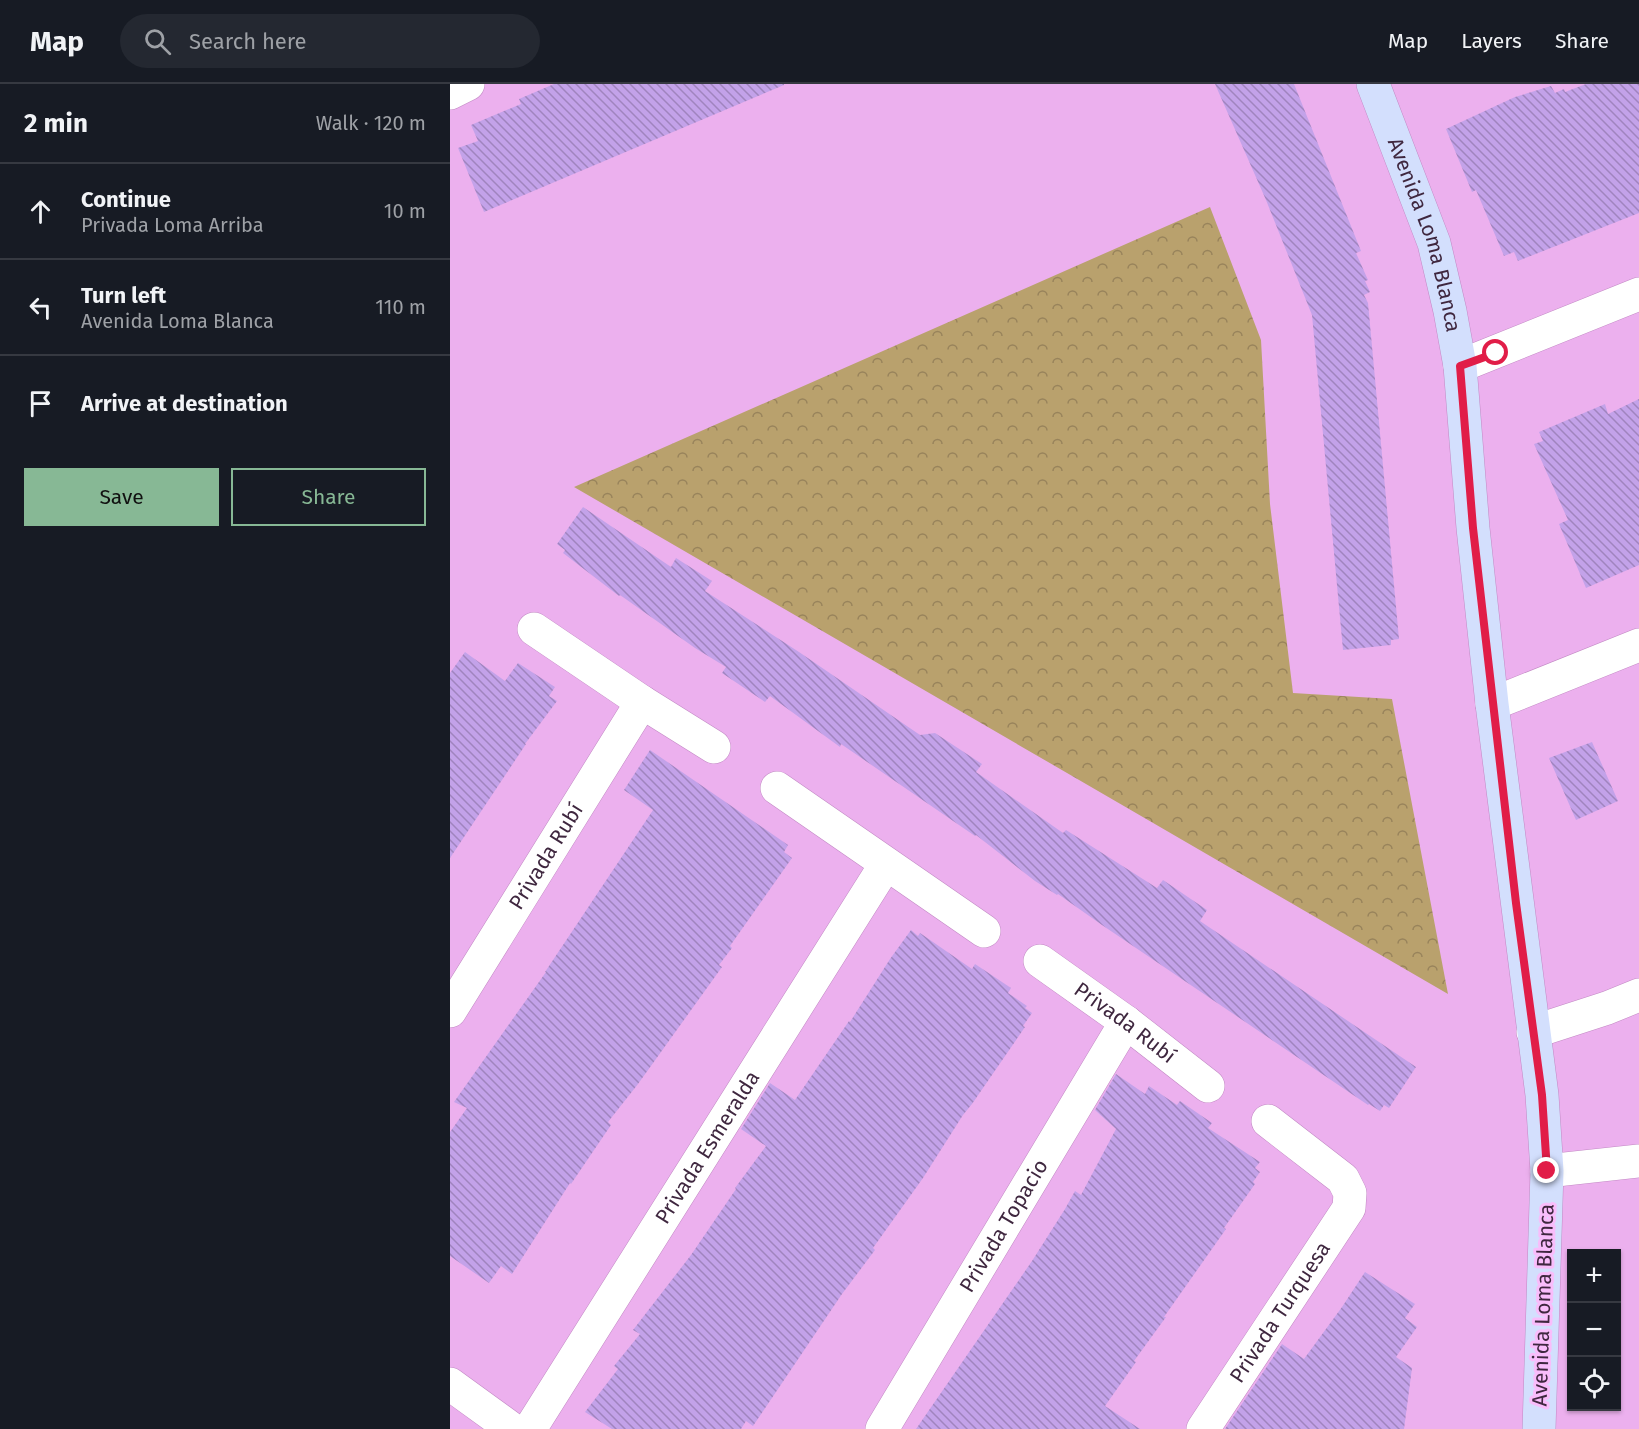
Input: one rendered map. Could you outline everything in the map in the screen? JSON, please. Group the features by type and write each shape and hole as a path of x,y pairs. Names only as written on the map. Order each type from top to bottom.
{"street":[{"path":"450,93 468,84"},
{"name":"Avenida Loma Blanca","path":"1373,84 1434,243 1460,366 1473,528 1492,704 1542,1095 1547,1171 1539,1429"},
{"path":"1460,366 1639,294"},
{"path":"534,629 642,702 714,747"},
{"path":"1492,704 1639,645"},
{"name":"Privada Rubí","path":"450,1011 642,702"},
{"path":"777,789 984,931"},
{"name":"Privada Esmeralda","path":"530,1429 886,864"},
{"name":"Privada Rubí","path":"1040,961 1126,1022 1208,1086"},
{"path":"1533,1032 1639,995"},
{"name":"Privada Topacio","path":"882,1429 1126,1022"},
{"name":"Privada Turquesa","path":"1203,1429 1349,1208 1350,1193 1343,1179 1268,1121"},
{"path":"1547,1171 1639,1161"},
{"path":"450,1384 513,1429"}],"green space":[{"path":"1210,207 1261,340 1270,504 1293,693 1392,699 1448,994 574,487"}],"building":[{"path":"554,84 784,85 484,212 458,148 478,141 471,125 521,104 519,99"},
{"path":"1215,84 1294,84 1361,251 1356,253 1368,280 1365,281 1370,292 1364,295 1368,303 1399,639 1391,640 1391,645 1343,650 1312,315 1266,200"},
{"path":"1586,84 1639,84 1639,213 1518,261 1514,252 1504,256 1476,190 1472,192 1446,129 1515,97 1551,86 1555,93 1564,89 1565,92"},
{"path":"1639,399 1639,565 1586,588 1559,524 1568,520 1534,444 1543,441 1539,432 1605,404 1608,414"},
{"path":"583,507 671,567 676,558 712,581 705,591 920,735 935,733 982,764 976,772 1063,833 1066,830 1157,888 1163,880 1207,910 1200,921 1416,1067 1389,1108 1384,1105 1380,1111 1368,1105 1058,894 1035,881 976,835 841,744 840,747 770,696 765,702 722,673 726,667 619,596 563,553 565,550 557,544"},
{"path":"465,652 505,681 518,663 555,687 549,696 557,701 525,744 450,858 450,673"},
{"path":"1592,742 1618,801 1576,820 1549,758"},
{"path":"650,750 788,845 784,852 792,858 730,946 732,948 719,965 722,967 608,1122 611,1125 570,1183 512,1274 501,1266 489,1283 450,1256 450,1132 467,1108 454,1102 546,972 653,810 624,790"},
{"path":"911,930 918,936 920,933 972,969 975,964 1011,988 1008,993 1027,1006 1025,1008 1032,1013 1023,1026 1025,1027 963,1115 923,1178 873,1248 875,1250 842,1294 753,1426 746,1421 741,1429 612,1429 585,1412 618,1369 614,1366 640,1334 633,1330 691,1255 766,1146 741,1129 770,1083 795,1100"},
{"path":"1116,1074 1145,1094 1149,1086 1177,1105 1180,1101 1212,1123 1208,1128 1260,1162 1255,1168 1260,1172 1253,1182 1255,1184 1105,1406 1140,1429 916,1429 1032,1261 1075,1191 1081,1195 1116,1129 1095,1110"},
{"path":"1365,1272 1415,1304 1405,1318 1417,1327 1396,1357 1412,1368 1404,1429 1225,1429 1282,1344 1304,1359"}],"route":[{"path":"1496,353 1460,366 1473,528 1492,704 1542,1095 1547,1171"}]}
